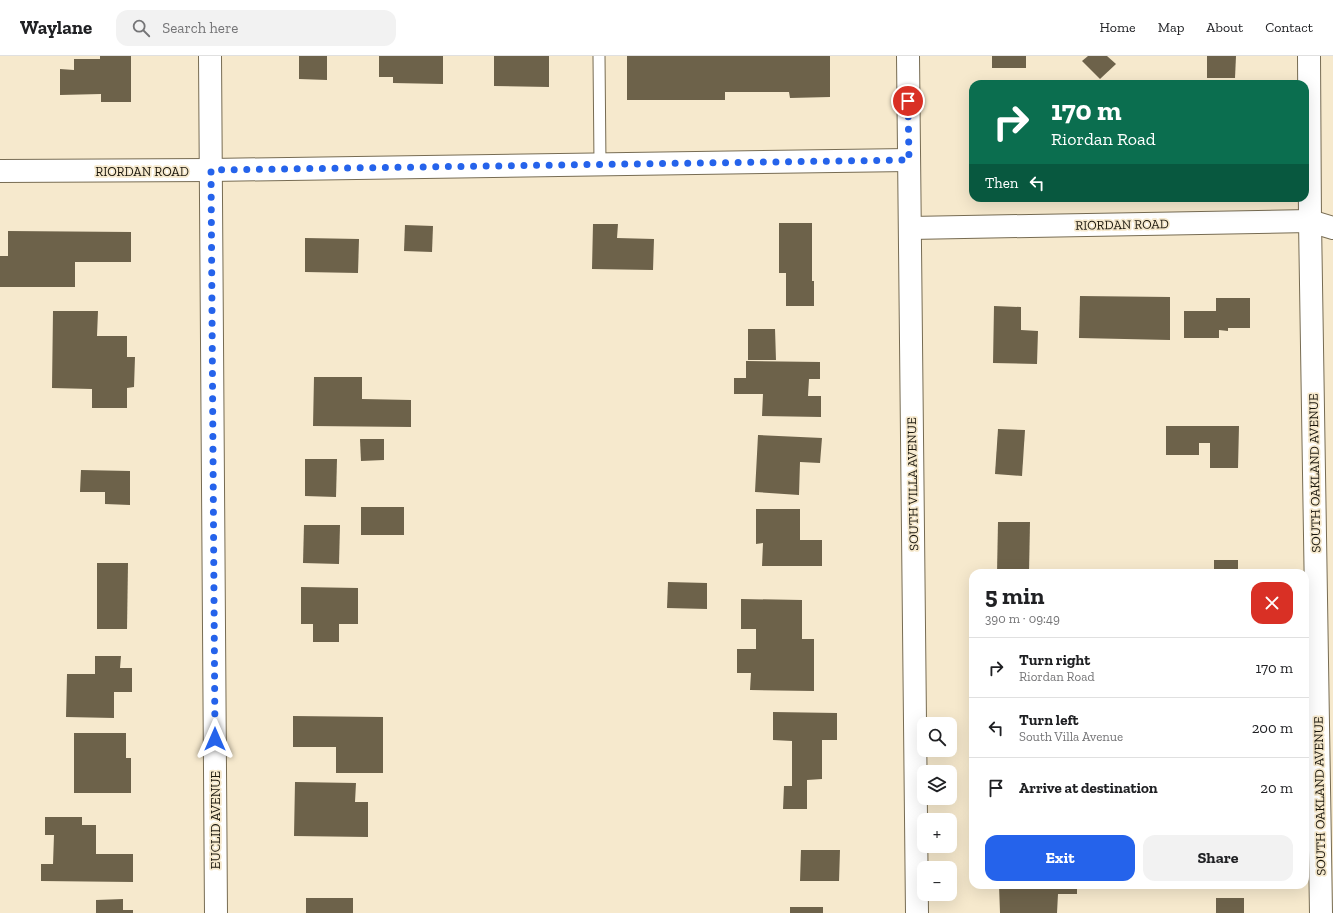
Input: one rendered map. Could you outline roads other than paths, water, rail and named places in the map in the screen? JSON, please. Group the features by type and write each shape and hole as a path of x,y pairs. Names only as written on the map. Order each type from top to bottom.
{"street":[{"name":"EUCLID AVENUE","path":"210,56 216,913"},
{"name":"SOUTH VILLA AVENUE","path":"908,56 917,913"},
{"name":"SOUTH OAKLAND AVENUE","path":"1309,56 1310,221 1321,913"},
{"name":"RIORDAN ROAD","path":"0,171 211,170 909,160"},
{"name":"RIORDAN ROAD","path":"910,228 1310,221 1333,228"}],"lane":[{"path":"599,56 600,164"}]}
